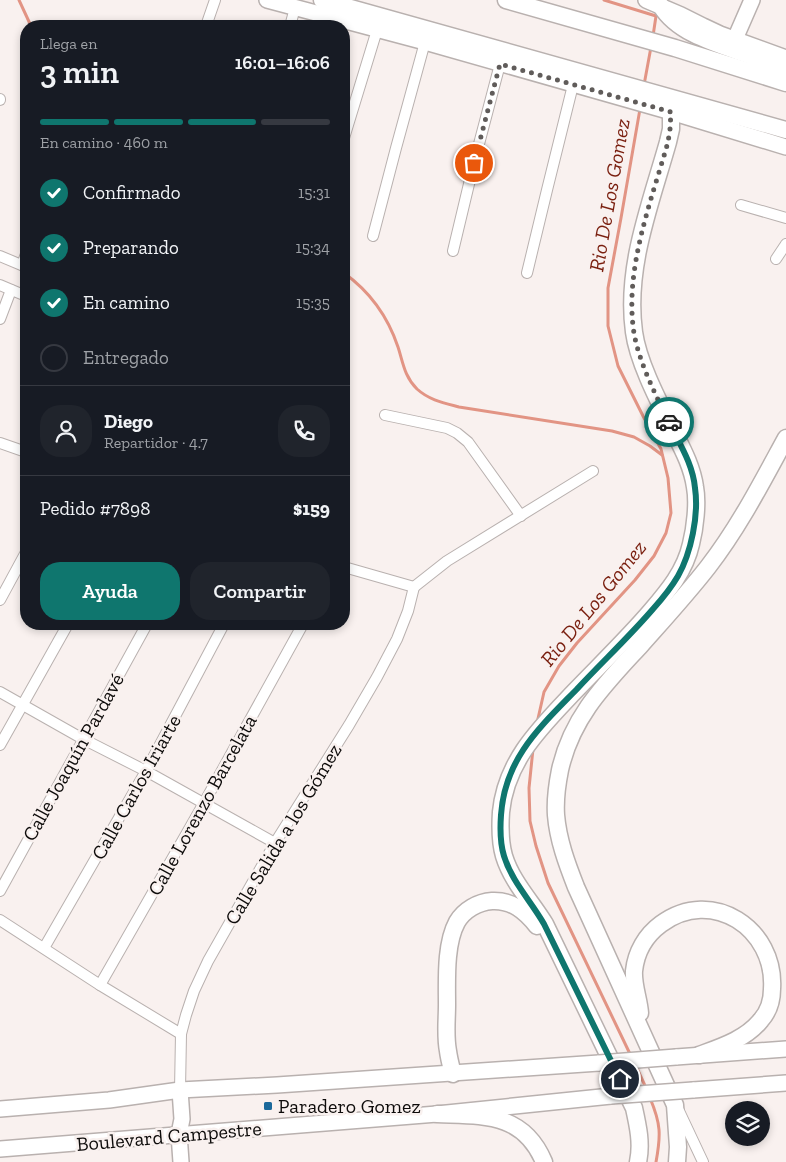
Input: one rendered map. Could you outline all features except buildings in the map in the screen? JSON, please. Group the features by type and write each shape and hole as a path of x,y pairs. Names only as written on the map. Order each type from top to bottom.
{"main road":[{"path":"267,0 340,20"},
{"path":"322,0 626,92 786,147"},
{"path":"506,0 675,48 786,83"},
{"path":"735,39 752,0"},
{"path":"653,3 703,26 786,58"},
{"path":"653,3 686,31 768,61 786,71"},
{"path":"350,23 425,42 573,85 626,92"},
{"path":"672,108 786,130"},
{"path":"638,1162 640,1138 634,1108 541,919 516,883 504,857 500,832 506,782 521,753 538,730 642,621 668,591 678,577 691,544 695,518 696,489 692,473 640,356 634,333 632,308 632,285 644,224 668,142 672,108"},
{"path":"677,1162 678,1147 675,1105 576,888 562,847 556,814 556,787 563,758 572,734 585,710 605,684 666,618 709,567 748,509 786,438"},
{"path":"453,1074 446,1037 448,961 454,928 463,915 472,907 490,901 515,905 534,923 563,961"},
{"path":"642,1032 634,972 637,955 644,942 654,929 670,918 684,912 714,910 727,914 749,928 757,936 764,948 772,970 772,996 768,1010 762,1020 752,1030 731,1042 699,1055"},
{"name":"Boulevard Campestre","path":"0,1108 108,1100 180,1090 453,1074 786,1050"},
{"name":"Boulevard Campestre","path":"0,1149 436,1114 611,1096 786,1083"},
{"path":"180,1090 182,1119 180,1134 181,1162"},
{"path":"436,1114 478,1116 495,1118 506,1122 522,1131 533,1142 544,1162"}],"street":[{"path":"208,20 215,0"},
{"path":"292,20 295,8"},
{"path":"350,118 377,30"},
{"path":"373,236 425,42"},
{"path":"453,251 500,64"},
{"path":"527,273 573,85"},
{"path":"741,205 786,218"},
{"path":"776,260 786,244"},
{"path":"0,256 20,264"},
{"path":"0,286 20,294"},
{"path":"0,318 11,290"},
{"path":"385,415 447,428 457,433 468,442 520,516"},
{"path":"0,443 20,450"},
{"path":"350,569 414,587 447,560 593,471"},
{"path":"0,600 20,563"},
{"name":"Calle Salida a los Gómez","path":"180,1090 181,1034 194,991 213,953 275,843 377,677 397,638 408,611 414,587"},
{"path":"0,745 65,630"},
{"name":"Calle Joaquín Pardavé","path":"0,891 144,630"},
{"name":"Calle Carlos Iriarte","path":"44,948 146,771 221,630"},
{"name":"Calle Lorenzo Barcelata","path":"100,985 300,630"},
{"path":"0,692 275,843"},
{"path":"0,920 100,985 181,1034"},
{"path":"675,1105 703,1162"}],"waterway":[{"path":"19,0 28,20"},
{"name":"Rio De Los Gomez","path":"604,0 656,16 653,36"},
{"name":"Rio De Los Gomez","path":"644,85 651,47"},
{"name":"Rio De Los Gomez","path":"537,723 544,692 559,666 654,556 666,533 671,513 668,478 661,449 618,366 608,326 608,288 640,109"},
{"path":"350,278 362,288 383,315 394,336 409,379 417,389 427,396 459,407 612,431 634,437 662,455"},
{"name":"Rio De Los Gomez","path":"533,749 529,788 530,821 536,846 548,883 631,1056"},
{"name":"Rio De Los Gomez","path":"635,1064 647,1090"},
{"name":"Rio De Los Gomez","path":"650,1098 659,1130 656,1162"}],"way so far":[{"path":"474,163 500,64 671,112 668,142 644,224 632,285 634,333 640,356 669,422"}],"place":[{"name":"Paradero Gomez","path":"268,1106"}],"route":[{"path":"620,1079 544,924 510,871 501,844 500,818 506,782 521,753 538,730 642,621 668,591 678,577 685,562 691,544 695,518 696,489 686,457 669,422"}]}
